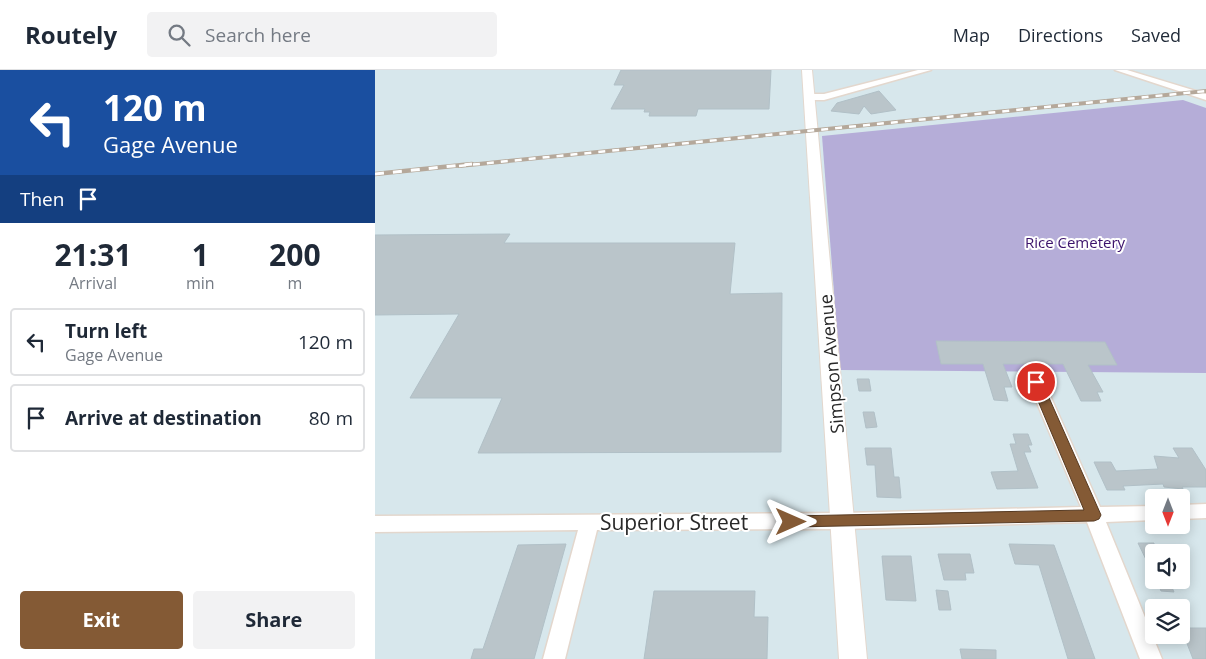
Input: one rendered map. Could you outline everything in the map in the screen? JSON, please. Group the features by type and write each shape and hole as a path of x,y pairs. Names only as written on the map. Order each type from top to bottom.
{"street":[{"name":"Simpson Avenue","path":"807,70 853,659"},
{"path":"810,97 824,97 927,70"},
{"path":"1119,70 1206,97"},
{"path":"1036,382 1094,515 1151,659"},
{"path":"1190,512 1206,511"},
{"name":"Superior Street","path":"375,524 843,521 1145,513"},
{"path":"554,659 589,523"}],"green space":[{"name":"Rice Cemetery","path":"1183,100 1206,108 1206,373 840,370 822,136"}],"building":[{"path":"621,70 771,70 769,109 698,109 696,116 649,116 650,112 644,112 645,109 611,109 624,85 614,85"},
{"path":"879,91 896,110 871,114 864,106 859,114 831,111 837,103"},
{"path":"510,234 504,243 735,243 730,294 782,293 781,452 478,453 502,398 410,398 459,314 375,315 375,235"},
{"path":"936,341 1105,342 1117,365 1088,365 1103,392 1097,392 1101,401 1081,401 1063,364 1003,364 1012,387 1004,387 1008,401 994,400 983,364 941,364"},
{"path":"857,379 869,379 871,391 859,391"},
{"path":"863,412 874,412 877,427 866,428"},
{"path":"1013,434 1028,434 1032,445 1028,445 1031,452 1024,452 1038,488 997,489 991,472 1018,471 1010,444 1016,444"},
{"path":"865,448 891,448 894,477 899,477 901,498 877,497 875,465 867,465"},
{"path":"1173,448 1192,448 1206,470 1206,487 1182,487 1183,489 1164,487 1163,484 1123,486 1125,490 1107,490 1094,462 1111,462 1116,471 1158,469 1154,456 1179,458"},
{"path":"1138,543 1154,543 1145,544 1145,557"},
{"path":"566,544 534,659 471,659 474,649 483,649 518,545"},
{"path":"1009,544 1054,545 1095,659 1068,659 1039,565 1015,564"},
{"path":"938,554 970,554 974,573 965,573 966,580 944,580"},
{"path":"882,556 911,556 916,601 886,600"},
{"path":"1160,589 1173,589 1174,592 1161,591"},
{"path":"936,590 948,591 951,610 939,610"},
{"path":"654,591 755,591 754,617 768,617 767,659 644,659"},
{"path":"1190,628 1206,628 1206,659 1193,659 1187,644 1190,644"},
{"path":"960,649 996,650 996,659 962,659"}],"railway":[{"path":"459,166 1206,91"},
{"path":"375,174 472,164"}],"route":[{"path":"791,522 1094,515 1036,382"}]}
